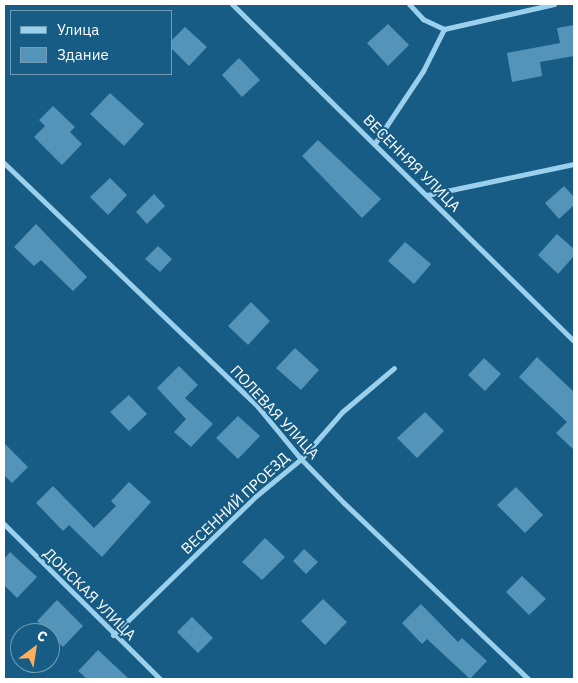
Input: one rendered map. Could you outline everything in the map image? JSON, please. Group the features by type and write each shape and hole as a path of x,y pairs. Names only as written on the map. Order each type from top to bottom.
{"street":[{"name":"ВЕСЕННЯЯ УЛИЦА","path":"232,4 574,341"},
{"path":"409,4 423,19 444,28 554,4"},
{"path":"375,143 423,71 444,28"},
{"name":"ПОЛЕВАЯ УЛИЦА","path":"4,163 258,407 301,459 528,679"},
{"path":"427,195 574,164"},
{"name":"ВЕСЕННИЙ ПРОЕЗД","path":"113,636 256,496 301,459 342,412 394,368"},
{"name":"ДОНСКАЯ УЛИЦА","path":"4,524 113,636 160,679"}],"building":[{"path":"388,24 409,45 388,66 367,43"},
{"path":"574,25 574,56 540,62 542,76 512,82 507,53 560,43 557,28"},
{"path":"185,27 207,47 189,66 172,49 172,40"},
{"path":"239,58 260,80 242,97 222,75"},
{"path":"110,93 144,124 124,146 90,114"},
{"path":"53,106 75,127 70,132 82,144 62,165 34,137 45,126 39,120"},
{"path":"318,140 381,199 362,218 302,156"},
{"path":"110,178 127,195 108,215 90,197"},
{"path":"564,186 574,197 574,205 559,219 545,203"},
{"path":"154,194 165,206 147,224 136,212"},
{"path":"36,224 87,277 73,291 41,260 34,266 14,247"},
{"path":"557,234 574,249 574,256 558,274 538,255"},
{"path":"405,242 431,264 414,284 388,261"},
{"path":"158,246 172,259 160,272 145,259"},
{"path":"251,302 270,321 248,345 228,326"},
{"path":"295,348 319,370 301,390 276,368"},
{"path":"537,357 574,392 574,450 556,433 567,422 519,377"},
{"path":"484,358 501,374 485,391 468,375"},
{"path":"179,366 198,385 185,398 213,424 191,447 174,432 186,419 157,388"},
{"path":"129,395 147,414 129,431 110,412"},
{"path":"425,412 444,431 417,458 397,438"},
{"path":"238,416 260,436 238,459 216,438"},
{"path":"4,443 28,467 12,483 4,475"},
{"path":"129,482 151,502 102,557 69,525 63,531 36,503 53,486 94,528 116,506 111,501"},
{"path":"516,487 543,515 525,533 497,505"},
{"path":"265,538 285,557 262,580 242,562"},
{"path":"304,549 318,562 306,574 293,561"},
{"path":"10,552 37,577 17,598 4,585 4,559"},
{"path":"522,576 546,599 529,615 506,592"},
{"path":"323,599 347,622 325,645 301,621"},
{"path":"57,600 83,626 63,647 60,644 60,623 39,623 37,621"},
{"path":"421,604 458,642 462,638 487,661 470,679 427,639 422,644 402,623"},
{"path":"192,617 213,638 198,653 177,632"},
{"path":"98,650 129,679 87,679 78,671"}]}
